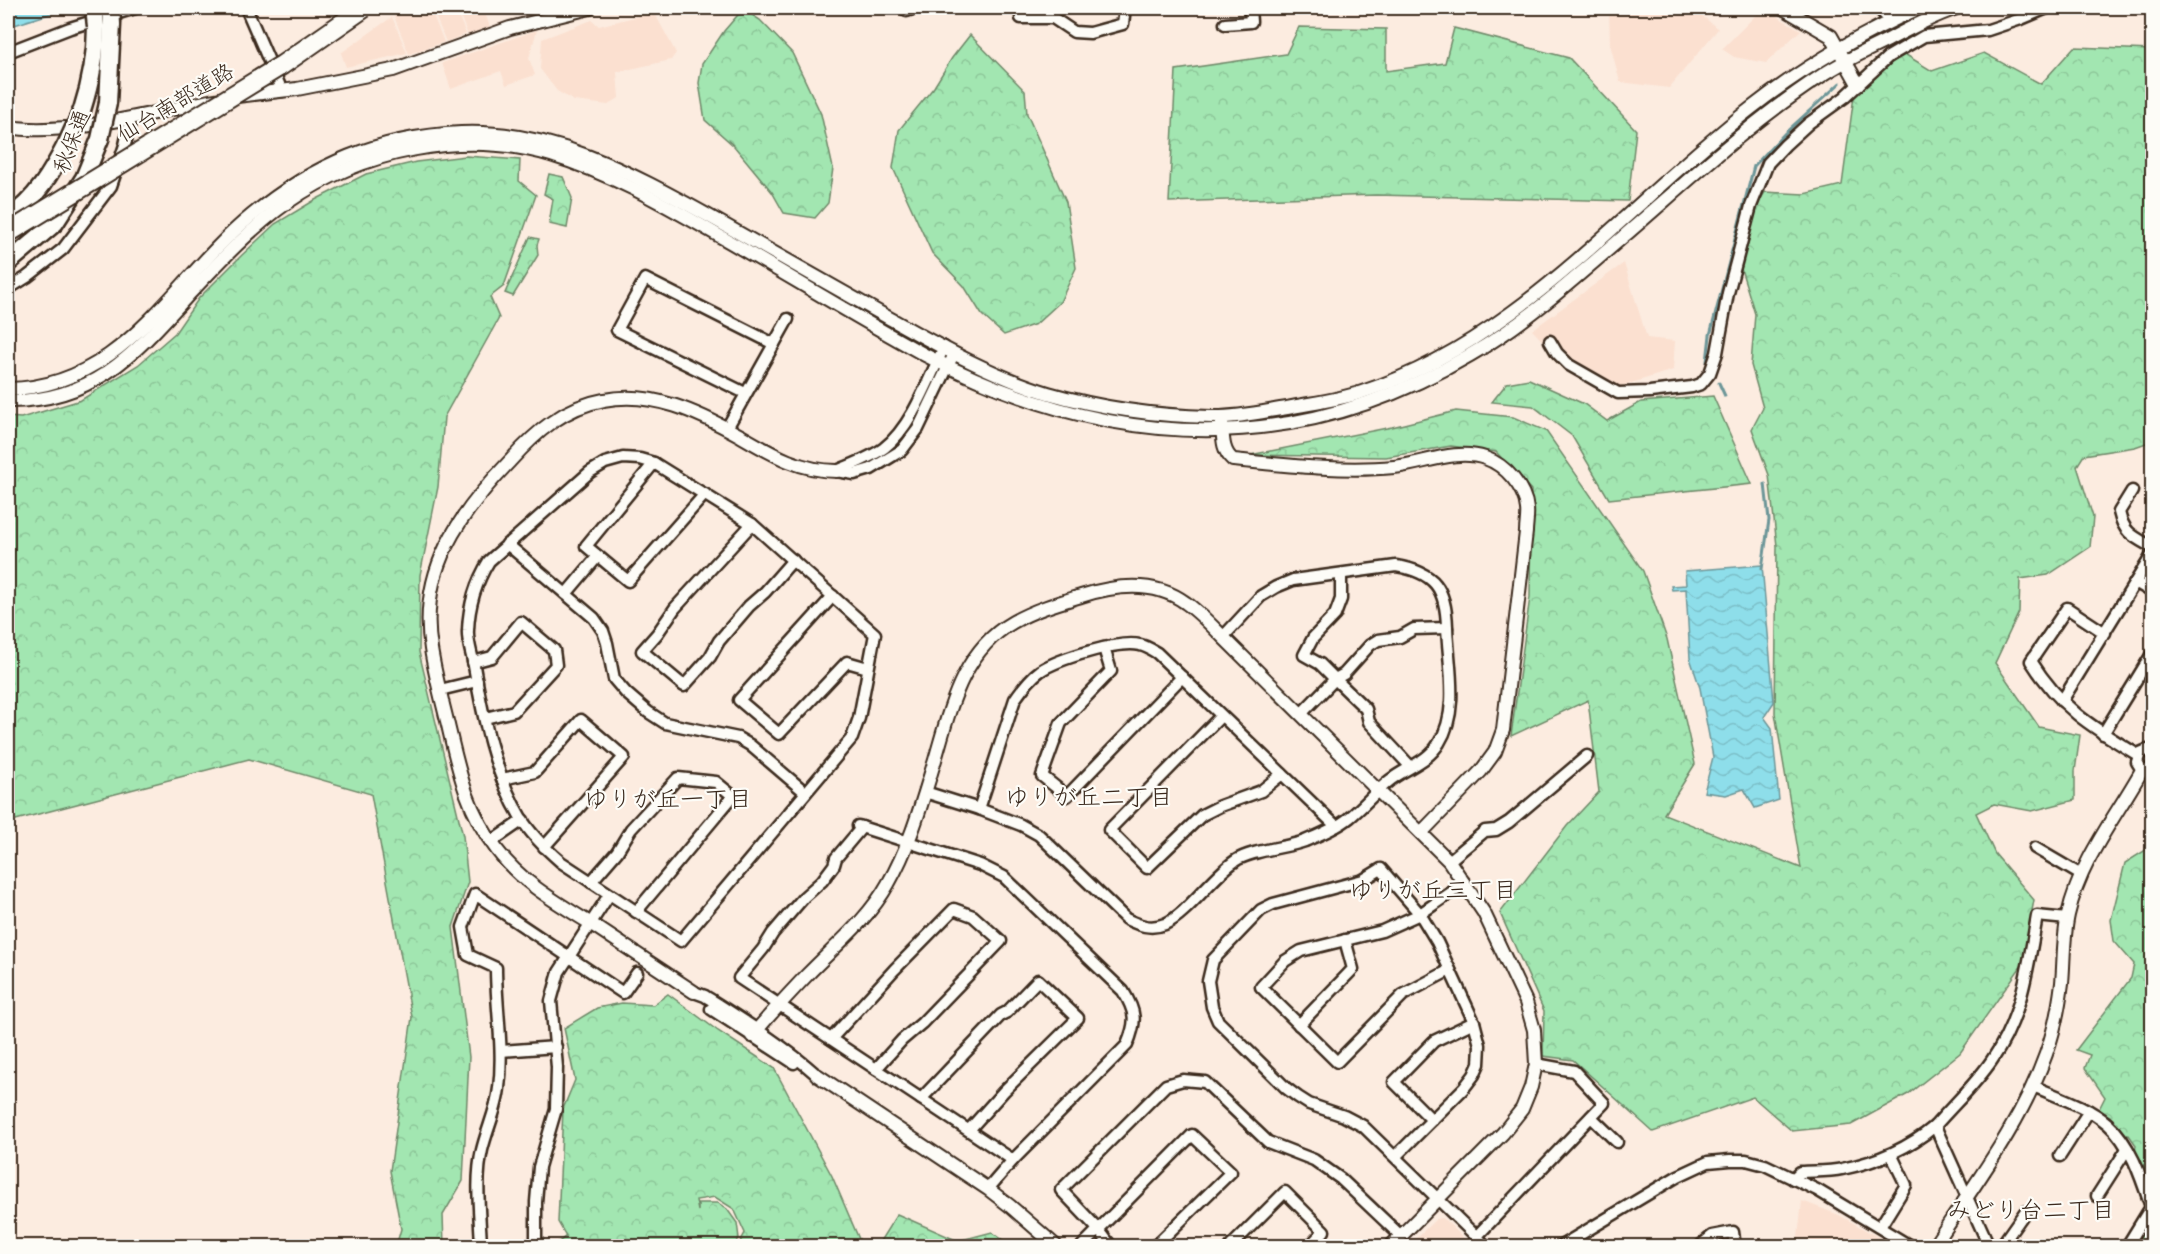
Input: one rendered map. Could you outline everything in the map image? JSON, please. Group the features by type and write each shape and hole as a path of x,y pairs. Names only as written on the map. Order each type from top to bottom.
{"highway":[{"name":"秋保通","path":"8,262 55,223 84,178 100,139 108,104 106,19 94,8"},
{"name":"仙台南部道路","path":"8,233 282,65 364,8"},
{"name":"秋保通","path":"8,218 36,194 52,172 68,143 91,83 96,44 106,19"}],"street":[{"path":"8,52 70,28 135,8"},
{"path":"246,8 282,91"},
{"path":"8,127 48,129 131,118 239,95 282,91 393,70 510,28 590,8"},
{"path":"1021,18 1053,18 1074,32 1090,33 1123,24 1125,8"},
{"path":"1225,24 1251,22 1250,8"},
{"path":"1783,8 1831,36 1858,84"},
{"path":"1878,8 1891,21"},
{"path":"8,389 25,388 71,377 94,366 117,350 143,328 248,218 297,181 330,164 370,148 425,135 468,132 510,135 554,144 608,163 668,193 950,350 1022,384 1045,392 1096,404 1170,414 1221,417 1315,403 1362,392 1423,367 1509,315 1559,275 1750,109 1839,48 1919,8"},
{"path":"8,401 23,402 67,392 90,384 111,371 156,331 245,237 288,202 326,180 372,160 430,147 470,144 508,147 549,155 589,168 675,210 868,323 943,364 1026,399 1084,416 1132,426 1222,431 1300,421 1348,409 1395,393 1472,354 1528,316 1704,164 1790,97 1846,61 1918,24 1957,8"},
{"path":"1550,341 1557,353 1569,365 1618,393 1650,392 1701,384 1710,373 1717,353 1738,251 1751,206 1768,163 1785,144 1845,97 1888,57 1924,36 1988,30 2048,8"},
{"path":"1918,24 1924,36"},
{"path":"8,288 27,277 63,249 111,186 131,118"},
{"path":"745,393 616,330 645,279 774,344"},
{"path":"727,428 788,319"},
{"path":"950,350 918,429 902,450 871,469 854,474 821,471 801,466 779,457 727,428 674,405 639,397 590,402 548,423 530,440 462,517 452,533 437,566 432,588 429,617 431,647 461,782 476,818 502,856 532,886 687,988 705,996 755,1033 795,1056 817,1075 988,1189 1056,1246"},
{"path":"1221,417 1224,448 1233,460 1334,467 1394,467 1462,454 1486,458 1505,469 1521,490 1527,509 1526,532 1503,730 1495,752 1481,771 1421,833"},
{"path":"623,458 654,463 752,524 875,634 859,718 852,738 681,941 561,862 544,847 523,820 502,779 485,718 467,632 478,579 489,561 507,543 590,471 605,463 623,458"},
{"path":"654,463 586,546 628,581 705,494"},
{"path":"2132,491 2119,512 2122,526 2127,532 2152,548"},
{"path":"752,524 675,608 642,651 684,687 710,657 719,641 793,560"},
{"path":"507,543 594,618 608,643 614,680 648,712 665,723 738,738 750,745 805,792"},
{"path":"2062,701 2152,555"},
{"path":"566,594 598,556"},
{"path":"925,792 979,809 1021,825 1039,835 1126,919 1151,927 1174,919 1216,876 1238,859 1304,841 1348,819 1378,791 1410,766 1421,762 1431,754 1440,743 1448,723 1451,704 1447,610 1440,589 1430,577 1413,569 1396,566 1293,580 1261,596 1223,637"},
{"path":"1341,575 1341,599 1335,615 1313,638 1304,655 1320,664 1366,709 1368,722 1410,766"},
{"path":"2136,583 2152,592"},
{"path":"755,1033 870,910 898,866 925,792 960,681 980,650 1013,621 1090,593 1126,586 1161,591 1185,602 1223,637 1449,861 1484,913 1526,1002 1534,1030 1536,1064 1531,1087 1522,1109 1503,1133 1391,1246"},
{"path":"833,596 739,700 779,734 847,662 868,668"},
{"path":"2105,633 2067,608 2031,661 2045,683 2081,720 2138,755"},
{"path":"473,662 492,657 522,622 554,650 556,665 514,711 485,718"},
{"path":"1300,714 1335,679 1344,674 1370,645 1378,640 1400,637 1414,629 1447,628"},
{"path":"979,809 1015,699 1026,684 1040,671 1064,660 1118,644 1141,645 1157,653 1336,826"},
{"path":"1104,648 1111,671 1061,723 1042,776 1067,796 1182,677"},
{"path":"2103,734 2152,654"},
{"path":"440,690 477,681"},
{"path":"1221,716 1109,830 1147,868 1202,815 1261,791 1282,774"},
{"path":"502,779 535,772 582,720 624,757 544,847"},
{"path":"2138,755 2147,750 2152,751"},
{"path":"1934,1246 2013,1123 2033,1086 2049,1045 2058,1011 2067,919 2081,875 2090,856 2147,771 2137,762 2138,755"},
{"path":"1449,861 1485,831 1496,830 1509,822 1587,756"},
{"path":"591,882 617,852 632,829 678,778 716,782 733,796 636,912"},
{"path":"491,842 523,820"},
{"path":"988,1189 1013,1160 1127,1045 1134,1030 1133,1008 1123,991 1004,877 980,866 860,827 822,881 804,897 739,978 1013,1160"},
{"path":"2035,848 2081,875"},
{"path":"1395,1157 1474,1075 1479,1064 1480,1045 1474,1022 1437,942 1420,914 1381,870 1363,880 1273,904 1261,910 1213,960 1208,981 1212,1007 1218,1021 1286,1088 1309,1104 1344,1116 1363,1126 1486,1246"},
{"path":"1450,970 1403,995 1337,1062 1261,987 1286,961 1301,951 1382,931 1420,914 1465,883"},
{"path":"609,895 568,956 559,972 551,1001 557,1067 556,1109 539,1167 536,1246 481,1246 478,1175 482,1150 499,1089 501,1051 496,968 468,955 463,927 475,894 568,956 623,993 637,973"},
{"path":"831,1039 954,909 973,916 1000,941 922,1023 902,1040 876,1070"},
{"path":"1793,1179 1800,1172 1841,1170 1891,1155 1935,1126 1992,1060 2012,1024 2023,992 2037,916 2067,919"},
{"path":"1299,1025 1353,969 1345,940"},
{"path":"921,1099 1001,1015 1007,1012 1038,980 1078,1018 1004,1090 969,1130"},
{"path":"1432,1120 1394,1082 1434,1041 1474,1022"},
{"path":"501,1051 556,1047"},
{"path":"1476,1237 1604,1103 1574,1071 1536,1064"},
{"path":"1111,1246 1061,1190 1166,1085 1183,1080 1205,1082 1268,1142 1314,1160 1341,1179 1401,1236"},
{"path":"2033,1086 2088,1111 2110,1125 2127,1149 2151,1207 2127,1246"},
{"path":"2060,1156 2088,1111"},
{"path":"1591,1117 1617,1142"},
{"path":"1935,1126 1989,1246"},
{"path":"1082,1246 1192,1135 1231,1172 1155,1246"},
{"path":"2097,1196 2127,1149"},
{"path":"1880,1227 1906,1185 1891,1155"},
{"path":"1562,1246 1678,1176 1708,1162 1746,1160 1765,1165 1817,1190 1910,1246"},
{"path":"1231,1246 1285,1192 1324,1231 1310,1246"},
{"path":"2001,1246 2025,1212"},
{"path":"1700,1246 1712,1236 1733,1232 1735,1246"}],"shaded area":[{"path":"403,8 430,8 444,42 409,54 394,16"},
{"path":"432,8 455,8 466,34 446,42"},
{"path":"457,8 483,8 490,27 468,35"},
{"path":"1693,8 1718,29 1669,88 1620,82 1610,44 1609,9"},
{"path":"1763,8 1768,8 1801,30 1766,63 1734,57 1722,49"},
{"path":"654,12 676,53 671,60 617,72 619,98 608,105 574,101 557,91 540,69 542,39 592,20 599,26"},
{"path":"392,17 407,53 346,67 341,53"},
{"path":"537,30 529,58 535,75 506,85 501,71 451,89 442,63"},
{"path":"1624,263 1647,338 1675,341 1673,370 1619,387 1564,363 1532,330"},
{"path":"1802,1201 1839,1215 1894,1246 1797,1246"},
{"path":"1443,1218 1472,1246 1408,1246 1436,1219"}],"green space":[{"path":"743,9 760,20 792,53 821,114 833,168 828,203 815,218 784,213 772,192 734,146 705,120 699,83 702,64 724,31"},
{"path":"1299,27 1386,29 1386,71 1445,63 1454,28 1569,58 1636,130 1628,201 1376,195 1169,202 1176,70 1286,54"},
{"path":"970,35 1025,91 1027,114 1066,202 1076,268 1060,302 1036,324 1004,335 982,315 964,286 932,253 893,168 899,130 934,87"},
{"path":"2074,47 2152,50 2152,441 2135,447 2084,455 2077,466 2093,517 2090,547 2048,575 2020,579 2019,612 1995,663 2039,727 2080,735 2075,771 2075,800 2032,811 1994,804 1976,813 1995,854 2034,900 2022,965 1960,1053 1908,1094 1851,1125 1792,1131 1753,1097 1653,1132 1573,1060 1543,1056 1544,1011 1500,913 1567,826 1599,792 1588,700 1511,736 1530,597 1531,490 1496,452 1451,446 1386,457 1250,455 1392,427 1456,411 1513,417 1546,431 1643,571 1667,639 1695,764 1664,814 1801,868 1775,713 1777,546 1769,475 1752,429 1763,408 1751,365 1755,314 1741,269 1754,210 1765,192 1804,194 1842,185 1854,96 1903,53 1932,71 1984,53 2041,84"},
{"path":"466,156 520,160 519,181 536,195 504,286 490,297 499,318 444,417 438,487 420,575 419,652 463,836 468,882 453,927 469,1057 463,1181 443,1215 444,1246 396,1246 401,1229 390,1171 412,1017 371,794 249,759 8,822 8,417 21,418 81,400 138,365 175,333 199,298 275,224 315,200 366,174 416,162"},
{"path":"549,174 563,177 572,198 567,228 549,224 553,199 544,194"},
{"path":"530,237 539,239 538,255 513,296 505,293"},
{"path":"1529,379 1584,404 1607,421 1641,402 1713,396 1752,484 1609,499 1572,436 1533,406 1492,402 1507,383"},
{"path":"2152,846 2152,1190 2135,1152 2136,1145 2129,1135 2124,1136 2110,1116 2098,1111 2105,1097 2085,1068 2090,1055 2076,1050 2131,978 2134,964 2114,941 2111,920 2125,863"},
{"path":"668,994 774,1068 832,1176 862,1246 738,1246 745,1233 734,1209 715,1197 696,1200 698,1211 698,1203 718,1203 727,1209 737,1223 739,1238 734,1246 554,1246 566,1236 558,1222 563,1109 575,1080 564,1028 597,1008 622,1003 653,1005"},
{"path":"897,1214 958,1241 992,1232 1011,1246 877,1246"},
{"path":"2152,1216 2152,1246 2132,1246"}],"water":[{"path":"8,8 69,8 8,27"},
{"path":"1762,565 1774,702 1764,717 1772,728 1779,800 1755,808 1744,789 1726,795 1704,792 1713,757 1700,688 1690,658 1686,589 1672,590 1671,586 1686,585 1685,571"}],"waterway":[{"path":"1707,362 1710,335 1754,166 1785,133 1840,83"},
{"path":"1719,383 1725,396"},
{"path":"1762,569 1769,520 1765,484"}],"district":[{"name":"ゆりが丘二丁目","path":"1089,797"},
{"name":"ゆりが丘一丁目","path":"668,799"},
{"name":"ゆりが丘三丁目","path":"1433,890"},
{"name":"みどり台二丁目","path":"2031,1210"}]}
